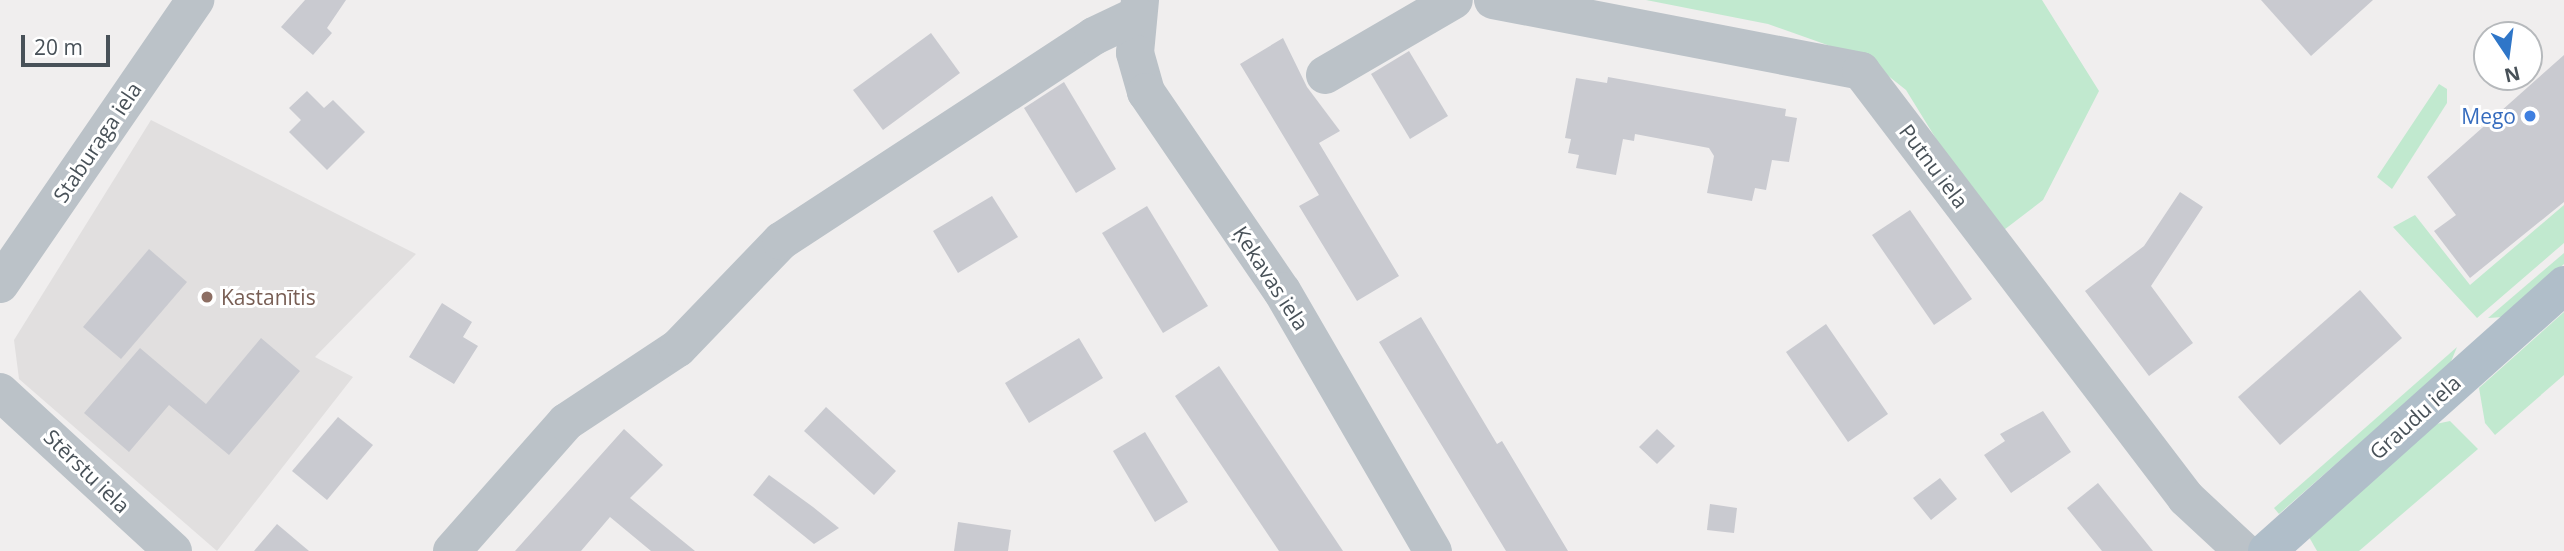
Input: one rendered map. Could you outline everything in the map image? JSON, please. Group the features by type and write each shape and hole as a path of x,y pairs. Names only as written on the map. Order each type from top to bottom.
{"main road":[{"name":"Graudu iela","path":"2267,551 2564,285"}],"street":[{"name":"Staburaga iela","path":"0,284 195,0"},
{"path":"1325,75 1454,0"},
{"name":"Putnu iela","path":"1493,0 1861,71 2186,498 2243,551"},
{"path":"452,551 566,422 678,348 781,241 1138,8"},
{"name":"Ķekavas iela","path":"1138,8 1135,53 1146,92 1282,291 1433,551"},
{"name":"Stērstu iela","path":"0,392 173,551"}],"shaded area":[{"name":"Kastanītis","path":"151,120 416,254 315,357 353,377 217,551 19,379 14,340"}],"green space":[{"path":"1646,0 2042,0 2099,91 2043,200 1996,236 1906,90 1867,59 1768,24"},
{"path":"2439,84 2447,89 2447,103 2392,189 2377,177"},
{"path":"2564,205 2564,243 2477,318 2393,227 2415,215 2470,285"},
{"path":"2564,253 2564,264 2504,317 2488,318"},
{"path":"2564,312 2564,375 2495,435 2485,423 2479,388"},
{"path":"2457,347 2450,364 2279,514 2274,508"},
{"path":"2450,421 2478,449 2359,551 2317,551 2309,537 2436,424"}],"building":[{"path":"305,0 346,0 327,28 332,33 313,55 281,27"},
{"path":"2261,0 2373,0 2311,56"},
{"path":"931,33 960,73 883,130 853,90"},
{"path":"1283,38 1307,87 1340,131 1319,143 1399,276 1357,301 1299,206 1319,195 1240,64"},
{"path":"1409,51 1448,116 1410,139 1371,74"},
{"name":"Mego","path":"2564,55 2564,202 2470,278 2434,231 2456,215 2427,177 2524,91 2543,91 2543,74"},
{"path":"1608,77 1786,109 1785,116 1797,118 1789,162 1772,160 1766,190 1755,188 1752,201 1707,193 1714,156 1709,148 1635,134 1634,141 1623,139 1616,175 1576,168 1579,155 1568,153 1571,139 1565,138 1576,78 1607,83"},
{"path":"1064,82 1116,169 1076,193 1024,108"},
{"path":"307,91 324,108 333,100 365,132 327,170 289,132 301,120 289,108"},
{"path":"2180,192 2203,207 2151,286 2193,343 2149,376 2085,291 2144,246"},
{"path":"992,196 1018,237 958,273 933,231"},
{"path":"1147,206 1208,306 1163,333 1102,233"},
{"path":"1910,210 1972,299 1934,325 1872,235"},
{"path":"149,249 187,282 121,359 83,327"},
{"path":"2360,290 2402,338 2280,445 2238,397"},
{"path":"442,303 472,322 463,337 478,346 454,384 409,357"},
{"path":"1421,317 1497,444 1502,441 1568,551 1506,551 1379,342"},
{"path":"1826,324 1888,414 1848,442 1786,352"},
{"path":"261,338 300,371 229,455 169,405 129,452 84,413 140,348 206,404"},
{"path":"1079,338 1103,378 1029,423 1005,383"},
{"path":"1219,366 1343,551 1279,551 1175,396"},
{"path":"826,407 896,471 874,495 804,431"},
{"path":"2043,411 2071,452 2011,493 1984,455 2005,441 2000,434"},
{"path":"338,417 373,445 327,500 292,471"},
{"path":"624,429 663,465 630,498 695,551 651,551 610,517 581,551 515,551"},
{"path":"1657,429 1675,446 1657,464 1639,447"},
{"path":"1145,432 1188,502 1155,522 1113,451"},
{"path":"769,475 839,528 814,544 753,495"},
{"path":"1940,478 1957,499 1931,520 1913,498"},
{"path":"2098,483 2153,551 2102,551 2067,508"},
{"path":"1710,504 1737,508 1734,533 1707,530"},
{"path":"958,522 1011,530 1008,551 954,551"},
{"path":"277,524 309,551 254,551"}],"place":[{"name":"Mego","path":"2530,116"},
{"name":"Kastanītis","path":"207,297"}]}
